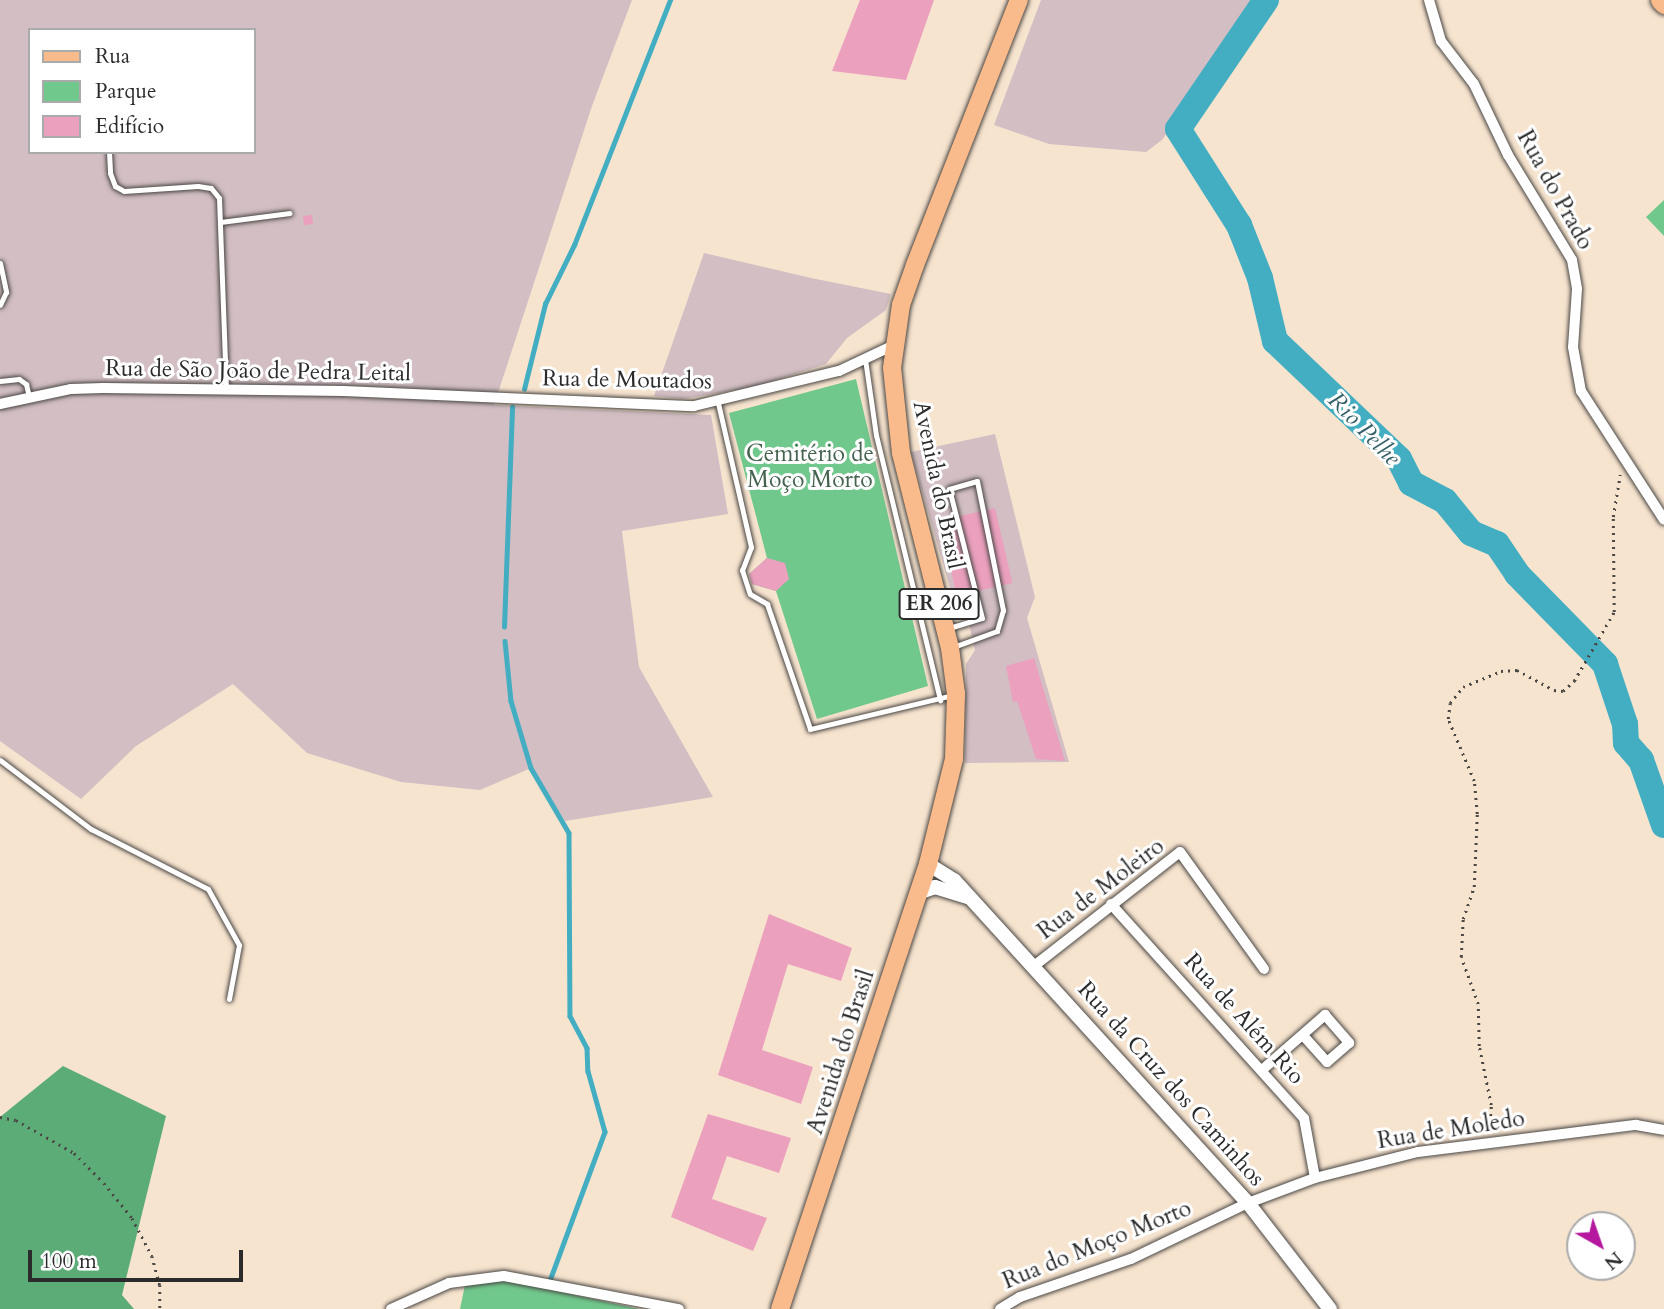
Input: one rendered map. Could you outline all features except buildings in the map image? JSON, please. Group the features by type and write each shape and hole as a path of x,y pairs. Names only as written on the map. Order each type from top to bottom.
{"highway":[{"path":"1660,0 1664,4"}],"main road":[{"name":"Avenida do Brasil","path":"780,1309 928,864 954,760 948,697 950,648 901,453 893,410 894,345 915,265 1019,0"}],"street":[{"name":"Rua do Prado","path":"1429,0 1441,41 1480,94 1508,155 1572,260 1577,379 1586,402 1664,520"},
{"name":"Rua de Moutados","path":"517,399 718,403 839,371 894,345"},
{"name":"Rua de São João de Pedra Leital","path":"0,404 71,388 517,399"},
{"name":"Rua de Moleiro","path":"1034,966 1180,852 1264,969"},
{"name":"Rua da Cruz dos Caminhos","path":"928,864 954,880 1034,966 1248,1203 1330,1309"},
{"name":"Rua da Cruz dos Caminhos","path":"918,893 935,887 968,898"},
{"name":"Rua de Além Rio","path":"1111,904 1304,1118 1315,1178"},
{"path":"1262,1070 1325,1015 1349,1043 1326,1062 1303,1035"},
{"name":"Rua de Moledo","path":"1248,1203 1315,1178 1418,1152 1636,1125 1664,1130"},
{"name":"Rua do Moço Morto","path":"1000,1309 1020,1297 1131,1259 1248,1203"},
{"path":"391,1309 449,1283 478,1277 504,1276 679,1309"}],"lane":[{"path":"109,154 115,186 124,191 211,188 219,198 226,390"},
{"path":"221,222 289,213"},
{"path":"0,263 6,292 0,305"},
{"path":"718,403 751,547 742,570 750,594 767,604 810,729 948,697 876,435 865,359"},
{"path":"0,381 19,379 26,384 29,397"},
{"path":"946,629 982,618 949,489 977,481 1003,610 997,631 950,648"},
{"path":"0,760 91,829 208,889 239,945 229,999"}],"path":[{"path":"1486,1144 1491,1105 1479,1046 1478,1004 1461,957 1463,919 1474,887 1477,814 1474,781 1448,719 1450,703 1463,687 1501,671 1517,670 1553,690 1563,691 1574,681 1614,612 1613,517 1623,460"},
{"path":"0,1117 16,1120 74,1153 104,1183 132,1218 152,1256 160,1285 160,1309"}],"shaded area":[{"path":"0,0 632,0 592,106 494,405 711,415 728,514 622,531 639,667 713,797 565,821 531,768 480,790 401,782 307,753 233,684 136,746 81,799 0,741"},
{"path":"1041,0 1260,0 1162,140 1146,152 1049,144 994,125"},
{"path":"704,253 891,294 886,310 847,338 826,364 753,387 683,399 654,396"},
{"path":"995,434 1035,597 1027,618 1069,762 965,763 966,664 975,650 967,615 956,609 911,452"}],"green space":[{"path":"1664,200 1664,236 1646,217"},
{"name":"Cemitério de Moço Morto","path":"856,379 928,686 817,719 776,591 752,584 749,574 767,558 729,413"},
{"path":"63,1066 166,1116 122,1295 134,1309 0,1309 0,1117"},
{"path":"501,1279 639,1309 460,1309 465,1285"}],"waterway":[{"path":"524,389 545,304 574,245 670,0"},
{"name":"Rio Pelhe","path":"1266,0 1178,129 1239,225 1260,278 1275,341 1399,459 1411,483 1445,501 1471,533 1497,544 1517,574 1605,664 1625,724 1626,743 1641,760 1664,825"},
{"path":"504,627 512,407"},
{"path":"505,641 511,701 531,768 569,833 570,1016 587,1048 588,1071 605,1132 551,1278"}]}
